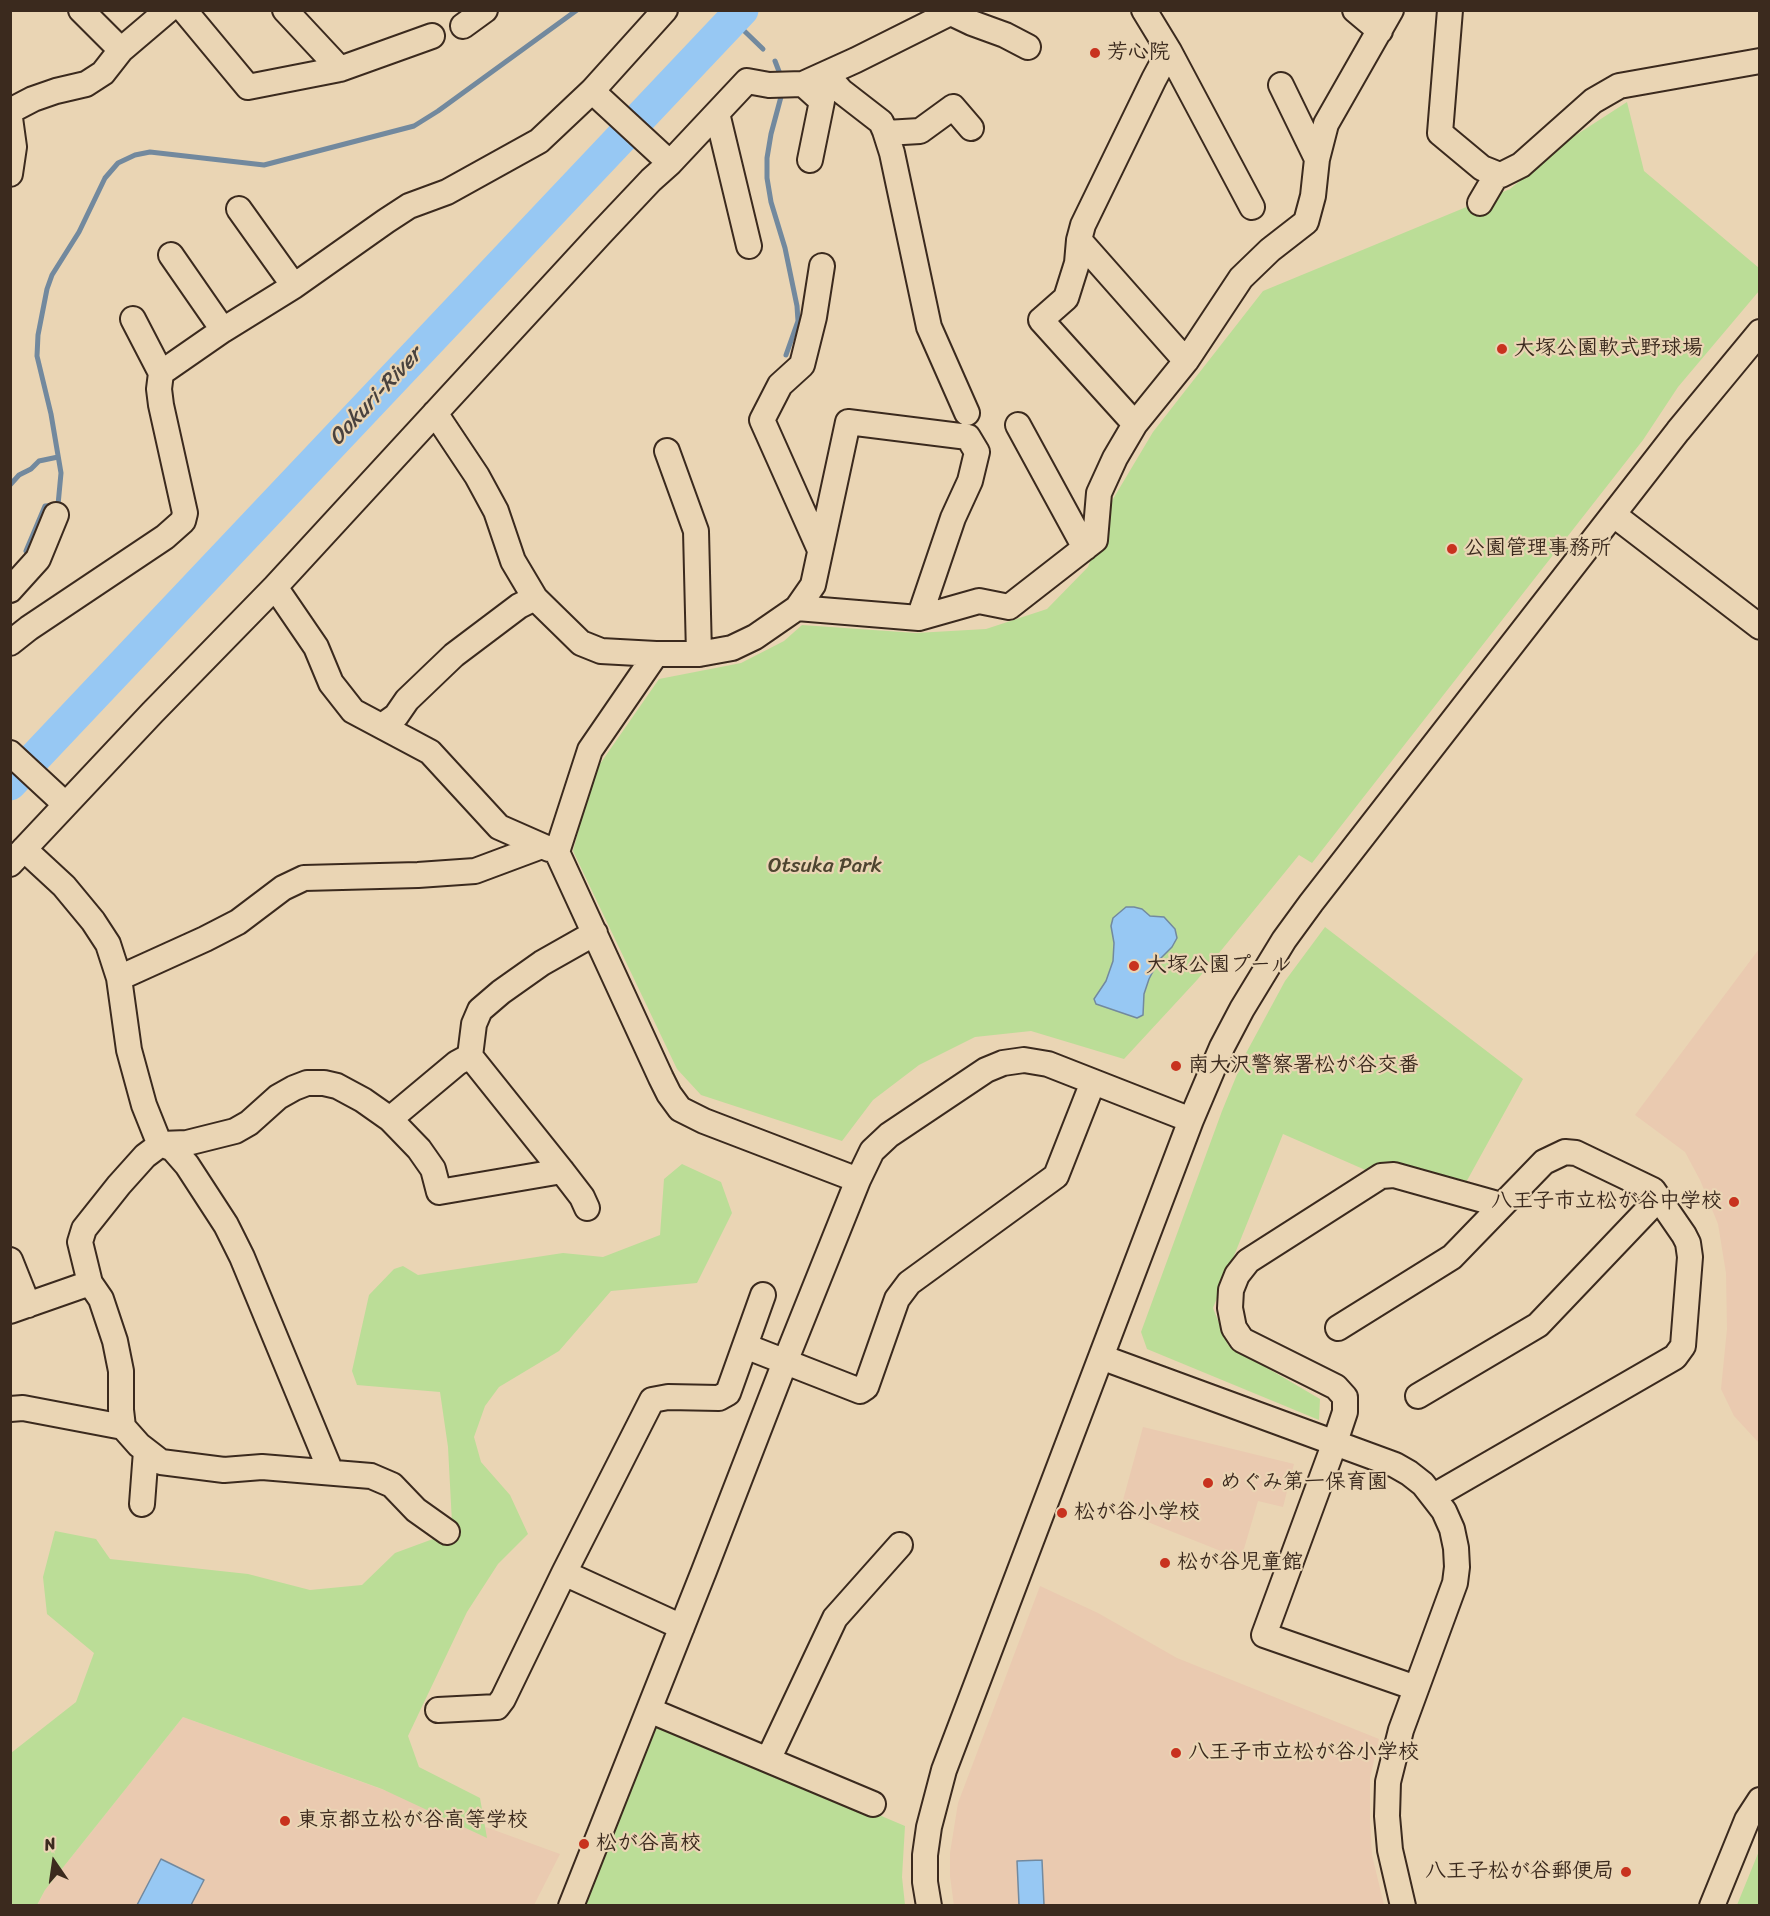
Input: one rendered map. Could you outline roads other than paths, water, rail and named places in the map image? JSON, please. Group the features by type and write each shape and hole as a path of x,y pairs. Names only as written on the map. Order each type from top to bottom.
{"street":[{"path":"81,10 121,50"},
{"path":"10,111 33,99 86,84 104,73 121,50 168,10"},
{"path":"184,10 248,87 340,69 432,36"},
{"path":"285,10 340,69"},
{"path":"462,26 485,10"},
{"path":"161,373 294,286 409,206 447,192 539,141 594,93 665,10"},
{"path":"1144,10 1169,51 1252,207"},
{"path":"797,608 920,618 979,601 1009,607 1095,540 1099,493 1114,458 1135,424 1186,361 1241,278 1270,250 1306,222 1313,196 1317,159 1326,124 1385,20 1355,10"},
{"path":"1450,10 1440,133 1482,168 1500,175 1521,165 1593,101 1619,86 1760,61"},
{"path":"331,1472 246,1266 226,1225 187,1165 173,1149 158,1140 144,1105 129,1050 119,978 108,944 93,921 64,886 17,856 63,802 275,587 623,210 747,81 769,85 803,84 953,12 972,23 1005,35 1028,47"},
{"path":"1135,424 1041,320 1066,298 1077,263 1078,240 1083,225 1169,51"},
{"path":"826,74 841,91 881,122 886,133 929,327 967,413"},
{"path":"803,84 822,101 810,160"},
{"path":"1281,85 1317,159"},
{"path":"594,93 668,162"},
{"path":"886,133 920,131 953,107 971,128"},
{"path":"717,113 749,246"},
{"path":"10,118 14,147 10,174"},
{"path":"1480,203 1497,174"},
{"path":"239,209 294,286"},
{"path":"1078,240 1186,361"},
{"path":"171,255 224,330"},
{"path":"820,550 762,420 780,385 802,365 814,317 822,266"},
{"path":"10,643 165,537 183,521 185,513 161,405 159,389 161,373 133,319"},
{"path":"929,1905 925,1882 928,1827 944,1770 1191,1120 1222,1047 1242,1009 1284,940 1311,903 1678,431 1760,332"},
{"path":"435,413 477,476 496,512 513,561 535,598 581,643 601,651 656,654 699,654 732,648 755,637 797,608 813,585 848,422 968,437 977,453 970,481 953,518 920,618"},
{"path":"1018,425 1085,548"},
{"path":"667,451 696,531 699,654"},
{"path":"10,590 38,559 56,515"},
{"path":"1614,515 1760,627"},
{"path":"275,587 316,647 331,683 353,711 429,752 499,827 550,849 595,933 661,1078 680,1109 704,1121 858,1180"},
{"path":"382,726 396,716 407,700 454,655 519,606 535,598"},
{"path":"550,849 590,750 656,654"},
{"path":"10,753 63,802"},
{"path":"119,978 238,922 283,888 304,878 475,871 550,849"},
{"path":"587,1208 582,1197 562,1171 470,1056 474,1024 480,1010 542,963 595,933"},
{"path":"390,1119 457,1063 470,1056"},
{"path":"571,1905 785,1362 858,1180 872,1151 889,1135 986,1070 1003,1063 1023,1060 1048,1064 1191,1120"},
{"path":"745,1346 860,1391 866,1387 897,1299 909,1283 1056,1176 1093,1082"},
{"path":"447,1533 416,1510 392,1485 371,1476 262,1467 224,1470 161,1461 146,1451 123,1427 121,1371 115,1341 101,1299 90,1283 80,1242 84,1229 145,1156 162,1144 187,1143 235,1131 249,1123 278,1097 307,1083 337,1086 363,1100 390,1119 419,1149 434,1169 439,1192 562,1171"},
{"path":"1338,1328 1452,1257 1544,1162 1565,1152 1576,1153 1653,1190 1684,1234 1690,1257 1683,1346 1675,1357 1434,1496"},
{"path":"1416,1688 1264,1635 1335,1442 1345,1412 1345,1397 1336,1387 1242,1340 1234,1328 1230,1308 1232,1290 1238,1275 1248,1262 1381,1176 1394,1175 1501,1205"},
{"path":"1418,1396 1538,1325 1659,1198"},
{"path":"10,1260 19,1308 90,1283"},
{"path":"438,1710 497,1707 652,1400 668,1396 719,1398 728,1393 763,1295"},
{"path":"1101,1357 1335,1442 1402,1469 1423,1484 1444,1511 1452,1529 1457,1567 1450,1597 1394,1754 1388,1782 1387,1816 1390,1850 1403,1905"},
{"path":"10,1408 23,1408 123,1427"},
{"path":"142,1504 146,1451"},
{"path":"768,1760 835,1618 900,1545"},
{"path":"564,1573 682,1627"},
{"path":"649,1710 873,1804"},
{"path":"1712,1905 1747,1820 1760,1800"}],"water":[{"name":"大塚公園プール","path":"1126,907 1142,909 1150,916 1164,917 1175,929 1177,938 1172,947 1159,960 1149,979 1144,994 1143,1015 1137,1018 1096,1004 1094,999 1106,981 1113,961 1114,943 1111,926 1113,918"},
{"path":"161,1859 204,1880 191,1905 137,1905"},
{"path":"1042,1860 1044,1905 1019,1905 1017,1861"}],"waterway":[{"path":"26,551 45,506 58,505 61,473 51,414 37,356 38,335 47,289 52,275 79,232 105,178 118,163 135,155 150,152 264,165 414,126 577,10"},
{"name":"Ookuri-River","path":"10,784 742,10"},
{"path":"733,20 763,49"},
{"path":"775,61 780,74"},
{"path":"782,93 771,134 767,158 767,178 797,306 798,321 786,355"},
{"path":"10,485 19,475 31,469 39,461 58,457"}],"place":[{"name":"芳心院","path":"1095,53"},
{"name":"大塚公園軟式野球場","path":"1502,349"},
{"name":"公園管理事務所","path":"1452,549"},
{"name":"大塚公園プール","path":"1134,966"},
{"name":"南大沢警察署松が谷交番","path":"1176,1066"},
{"name":"八王子市立松が谷中学校","path":"1734,1202"},
{"name":"めぐみ第一保育園","path":"1208,1483"},
{"name":"松が谷小学校","path":"1062,1513"},
{"name":"松が谷児童館","path":"1165,1563"},
{"name":"八王子市立松が谷小学校","path":"1176,1753"},
{"name":"東京都立松が谷高等学校","path":"285,1821"},
{"name":"松が谷高校","path":"584,1844"},
{"name":"八王子松が谷郵便局","path":"1626,1872"}],"park label":[{"name":"Otsuka Park","path":"825,867"}]}
